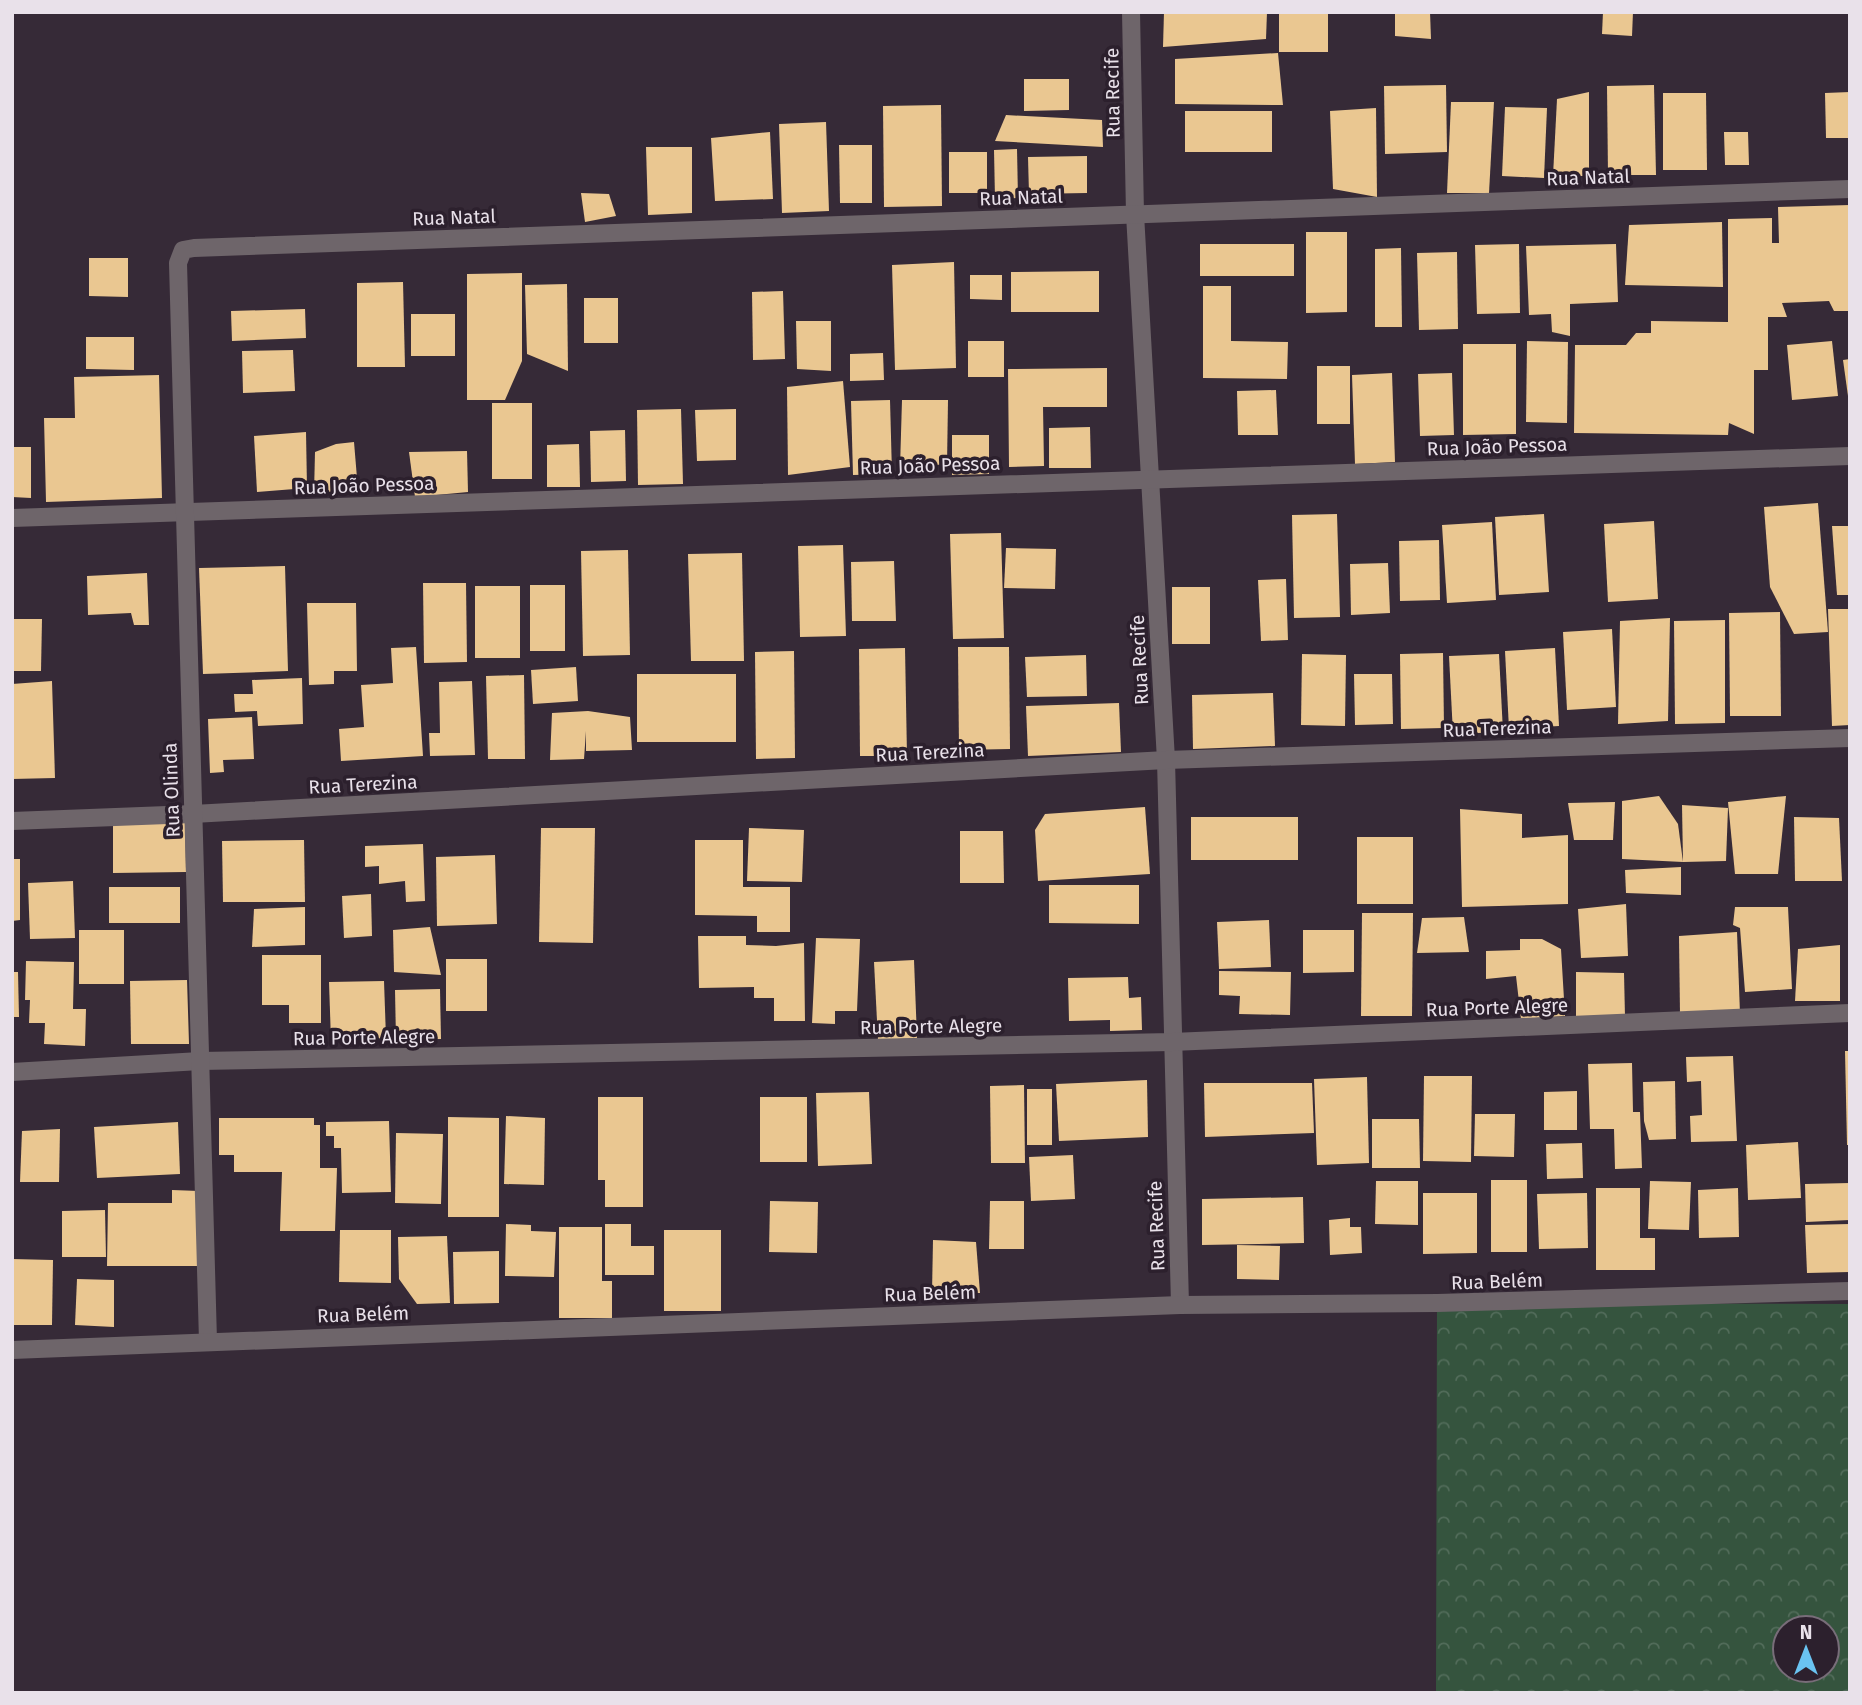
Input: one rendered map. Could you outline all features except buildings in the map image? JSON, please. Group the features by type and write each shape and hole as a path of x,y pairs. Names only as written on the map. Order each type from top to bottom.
{"street":[{"name":"Rua Recife","path":"1131,12 1135,214 1166,760 1180,1305"},
{"name":"Rua Natal","path":"194,247 1850,189"},
{"name":"Rua Olinda","path":"194,247 183,250 178,263 208,1341"},
{"name":"Rua João Pessoa","path":"12,518 1850,456"},
{"name":"Rua Terezina","path":"12,821 193,814 1166,760 1850,738"},
{"name":"Rua Porte Alegre","path":"12,1072 200,1061 1172,1042 1850,1013"},
{"name":"Rua Belém","path":"12,1350 1180,1305 1437,1304 1850,1291"}],"green space":[{"path":"1437,1303 1850,1304 1850,1693 1436,1693"}]}
